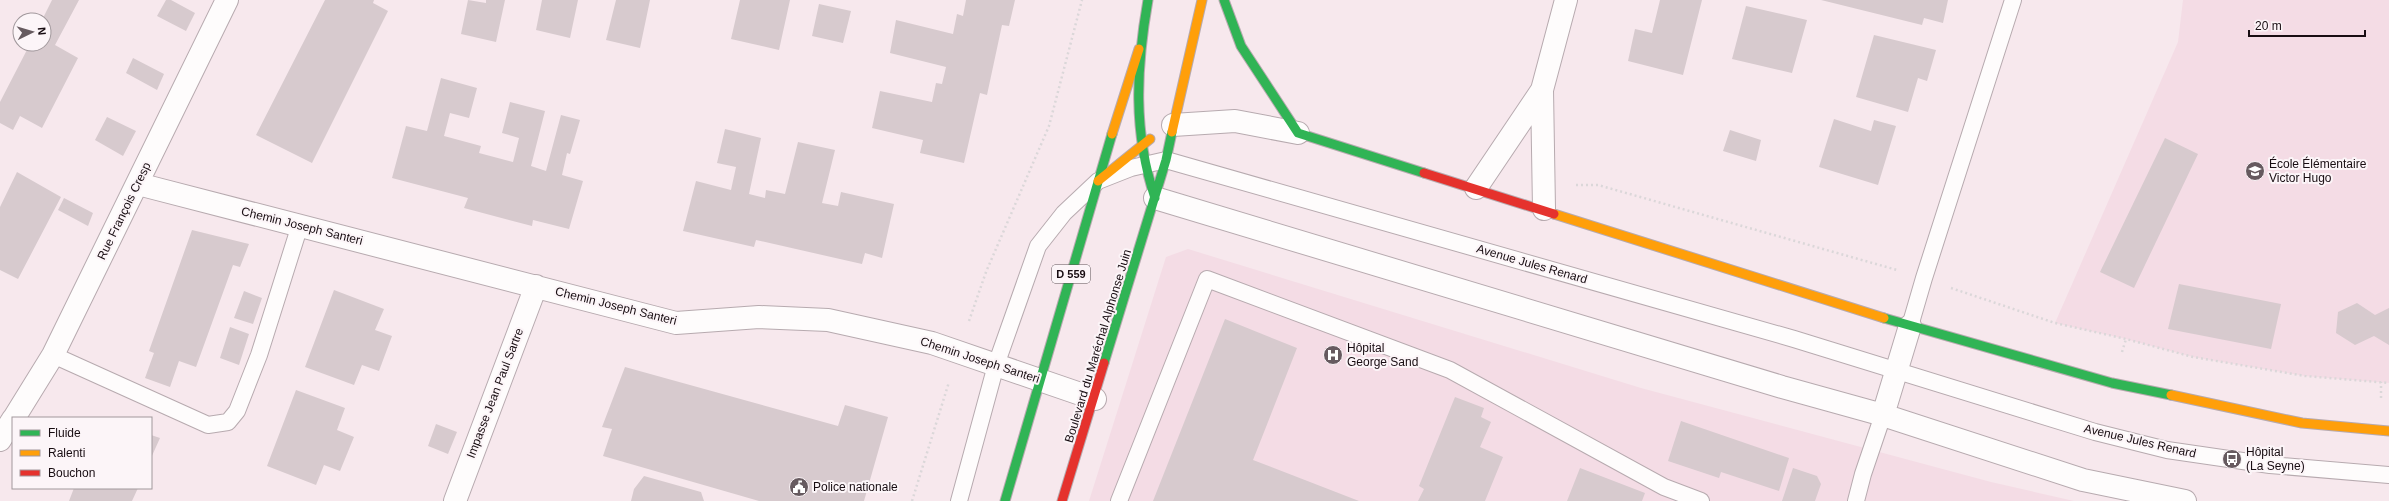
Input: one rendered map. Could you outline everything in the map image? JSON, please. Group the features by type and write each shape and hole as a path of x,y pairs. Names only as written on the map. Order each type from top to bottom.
{"main road":[{"path":"1138,114 1139,49 1148,0"},
{"name":"Boulevard du Maréchal Alphonse Juin","path":"1062,501 1095,399 1166,160 1202,0"},
{"path":"1224,0 1241,46 1298,133 1544,209 1910,326 2112,383 2302,423 2389,431"},
{"name":"D 559","path":"1006,501 1098,181 1139,49"},
{"path":"1098,181 1146,142 1173,125"},
{"path":"1146,142 1144,164 1155,198"}],"street":[{"name":"Rue François Cresp","path":"14,417 53,355 227,0"},
{"path":"1544,209 1542,90 1566,0"},
{"path":"1476,188 1542,90"},
{"path":"1173,125 1235,121 1298,133"},
{"name":"Chemin Joseph Santeri","path":"138,184 676,322 759,317 828,320 932,343 1095,399"},
{"path":"1155,198 1789,389 1883,415 2082,480 2185,501"},
{"name":"Impasse Jean Paul Sartre","path":"455,501 536,286"},
{"path":"1883,415 1898,371 1910,326"},
{"name":"Rue François Cresp","path":"0,440 12,421"}],"lane":[{"path":"1910,326 2013,0"},
{"path":"1138,114 1146,142 1166,160"},
{"path":"959,501 996,365 1038,246 1064,213 1098,181 1144,164 1166,160"},
{"name":"Avenue Jules Renard","path":"1166,160 1787,337 2094,432 2167,450 2270,465 2389,475"},
{"path":"53,355 208,425 228,422 237,411 259,355 300,226"},
{"path":"1119,501 1207,279 1450,370 1664,486 1701,501"},
{"path":"1856,501 1862,474 1883,415"}],"path":[{"path":"967,326 986,272 1050,126 1082,0"},
{"path":"1568,185 1598,185 1924,278 2055,323 2126,339 2193,357 2304,376 2389,383"},
{"path":"912,501 949,381"}],"shaded area":[{"name":"École Élémentaire Victor Hugo","path":"2183,0 2389,0 2389,383 2305,376 2193,357 2126,339 2055,323 2178,42"},
{"name":"Hôpital George Sand","path":"1188,249 1641,388 1991,482 2074,501 1089,501 1166,257"}],"building":[{"path":"52,0 79,0 55,45 78,58 42,128 20,116 13,130 0,123 0,102 26,52 52,52 52,12 46,12"},
{"path":"166,0 171,0 195,13 186,31 157,16"},
{"path":"325,0 374,0 373,3 388,11 312,163 256,135"},
{"path":"468,0 486,3 486,0 505,0 496,42 461,34"},
{"path":"542,0 578,0 570,38 536,30"},
{"path":"616,0 650,0 640,48 606,40"},
{"path":"740,0 790,0 779,50 731,39"},
{"path":"966,0 1015,0 1009,26 1002,25 987,95 980,93 964,163 920,153 923,140 872,128 880,91 932,102 936,83 942,84 946,67 890,53 896,20 953,34 957,14 963,16"},
{"path":"1660,0 1702,0 1683,75 1628,61 1635,29 1652,33"},
{"path":"1821,0 1948,0 1943,23 1924,18 1922,25"},
{"path":"819,4 851,11 843,43 812,36"},
{"path":"1746,6 1807,20 1792,73 1732,59"},
{"path":"1874,35 1936,50 1927,81 1918,78 1908,112 1856,97"},
{"path":"133,58 164,74 157,90 126,73"},
{"path":"441,78 477,88 469,118 450,113 444,136 481,146 479,153 513,162 519,138 502,133 510,102 545,111 531,166 546,171 561,115 580,120 570,154 567,153 562,175 583,181 569,229 533,220 532,226 464,208 468,198 392,178 406,126 427,131"},
{"path":"107,117 136,131 123,156 95,140"},
{"path":"1834,119 1871,131 1874,120 1896,126 1878,185 1819,167"},
{"path":"725,129 761,138 749,194 765,198 766,190 785,194 798,142 835,150 822,203 838,206 841,192 894,204 882,258 865,253 862,264 756,240 754,247 683,231 696,181 731,190 736,167 717,163"},
{"path":"1730,130 1761,140 1756,161 1723,151"},
{"path":"2165,138 2198,154 2134,288 2100,272"},
{"path":"17,172 61,197 18,279 0,270 0,207"},
{"path":"64,198 93,213 88,226 58,210"},
{"path":"192,230 249,244 240,267 233,265 196,367 179,361 170,387 145,378 154,353 149,351"},
{"path":"2179,284 2281,304 2271,349 2168,329"},
{"path":"334,290 384,309 375,330 392,336 379,371 362,365 354,385 305,367"},
{"path":"244,291 262,298 253,324 234,318"},
{"path":"2357,303 2375,315 2389,308 2389,345 2374,336 2355,345 2336,333 2338,312"},
{"path":"1225,319 1297,348 1253,460 1359,501 1153,501"},
{"path":"230,327 249,334 239,365 220,358"},
{"path":"625,367 838,426 845,405 888,417 864,501 759,501 603,456 612,429 602,427"},
{"path":"296,390 345,408 337,430 354,437 340,471 324,465 316,485 267,466"},
{"path":"1455,397 1484,408 1481,417 1491,422 1480,447 1503,457 1485,501 1418,501 1424,489 1419,486"},
{"path":"1681,421 1789,458 1779,491 1721,472 1719,478 1668,461"},
{"path":"436,424 457,432 448,454 428,446"},
{"path":"152,435 160,438 152,456"},
{"path":"1580,468 1645,493 1642,501 1567,501"},
{"path":"1793,468 1817,476 1821,484 1815,501 1782,501"},
{"path":"644,476 701,492 704,501 631,501 634,489"},
{"path":"74,489 138,489 132,501 69,501"}],"traffic: fast":[{"path":"1148,0 1141,50 1139,100 1143,149 1155,198"},
{"path":"1224,0 1241,46 1298,133 1424,173"},
{"path":"1104,363 1166,160 1172,132"},
{"path":"1005,501 1112,134"},
{"path":"1884,318 2112,383 2171,395"}],"traffic: slow":[{"path":"1172,132 1202,0"},
{"path":"1112,134 1139,49"},
{"path":"1098,181 1150,139"},
{"path":"1554,214 1884,318"},
{"path":"2171,395 2302,423 2389,431"}],"traffic: jam":[{"path":"1424,173 1554,214"},
{"path":"1062,501 1104,363"}],"place":[{"name":"École Élémentaire Victor Hugo","path":"2255,171"},
{"name":"Hôpital George Sand","path":"1333,355"},
{"name":"Hôpital (La Seyne)","path":"2232,459"},
{"name":"Police nationale","path":"799,487"}]}
